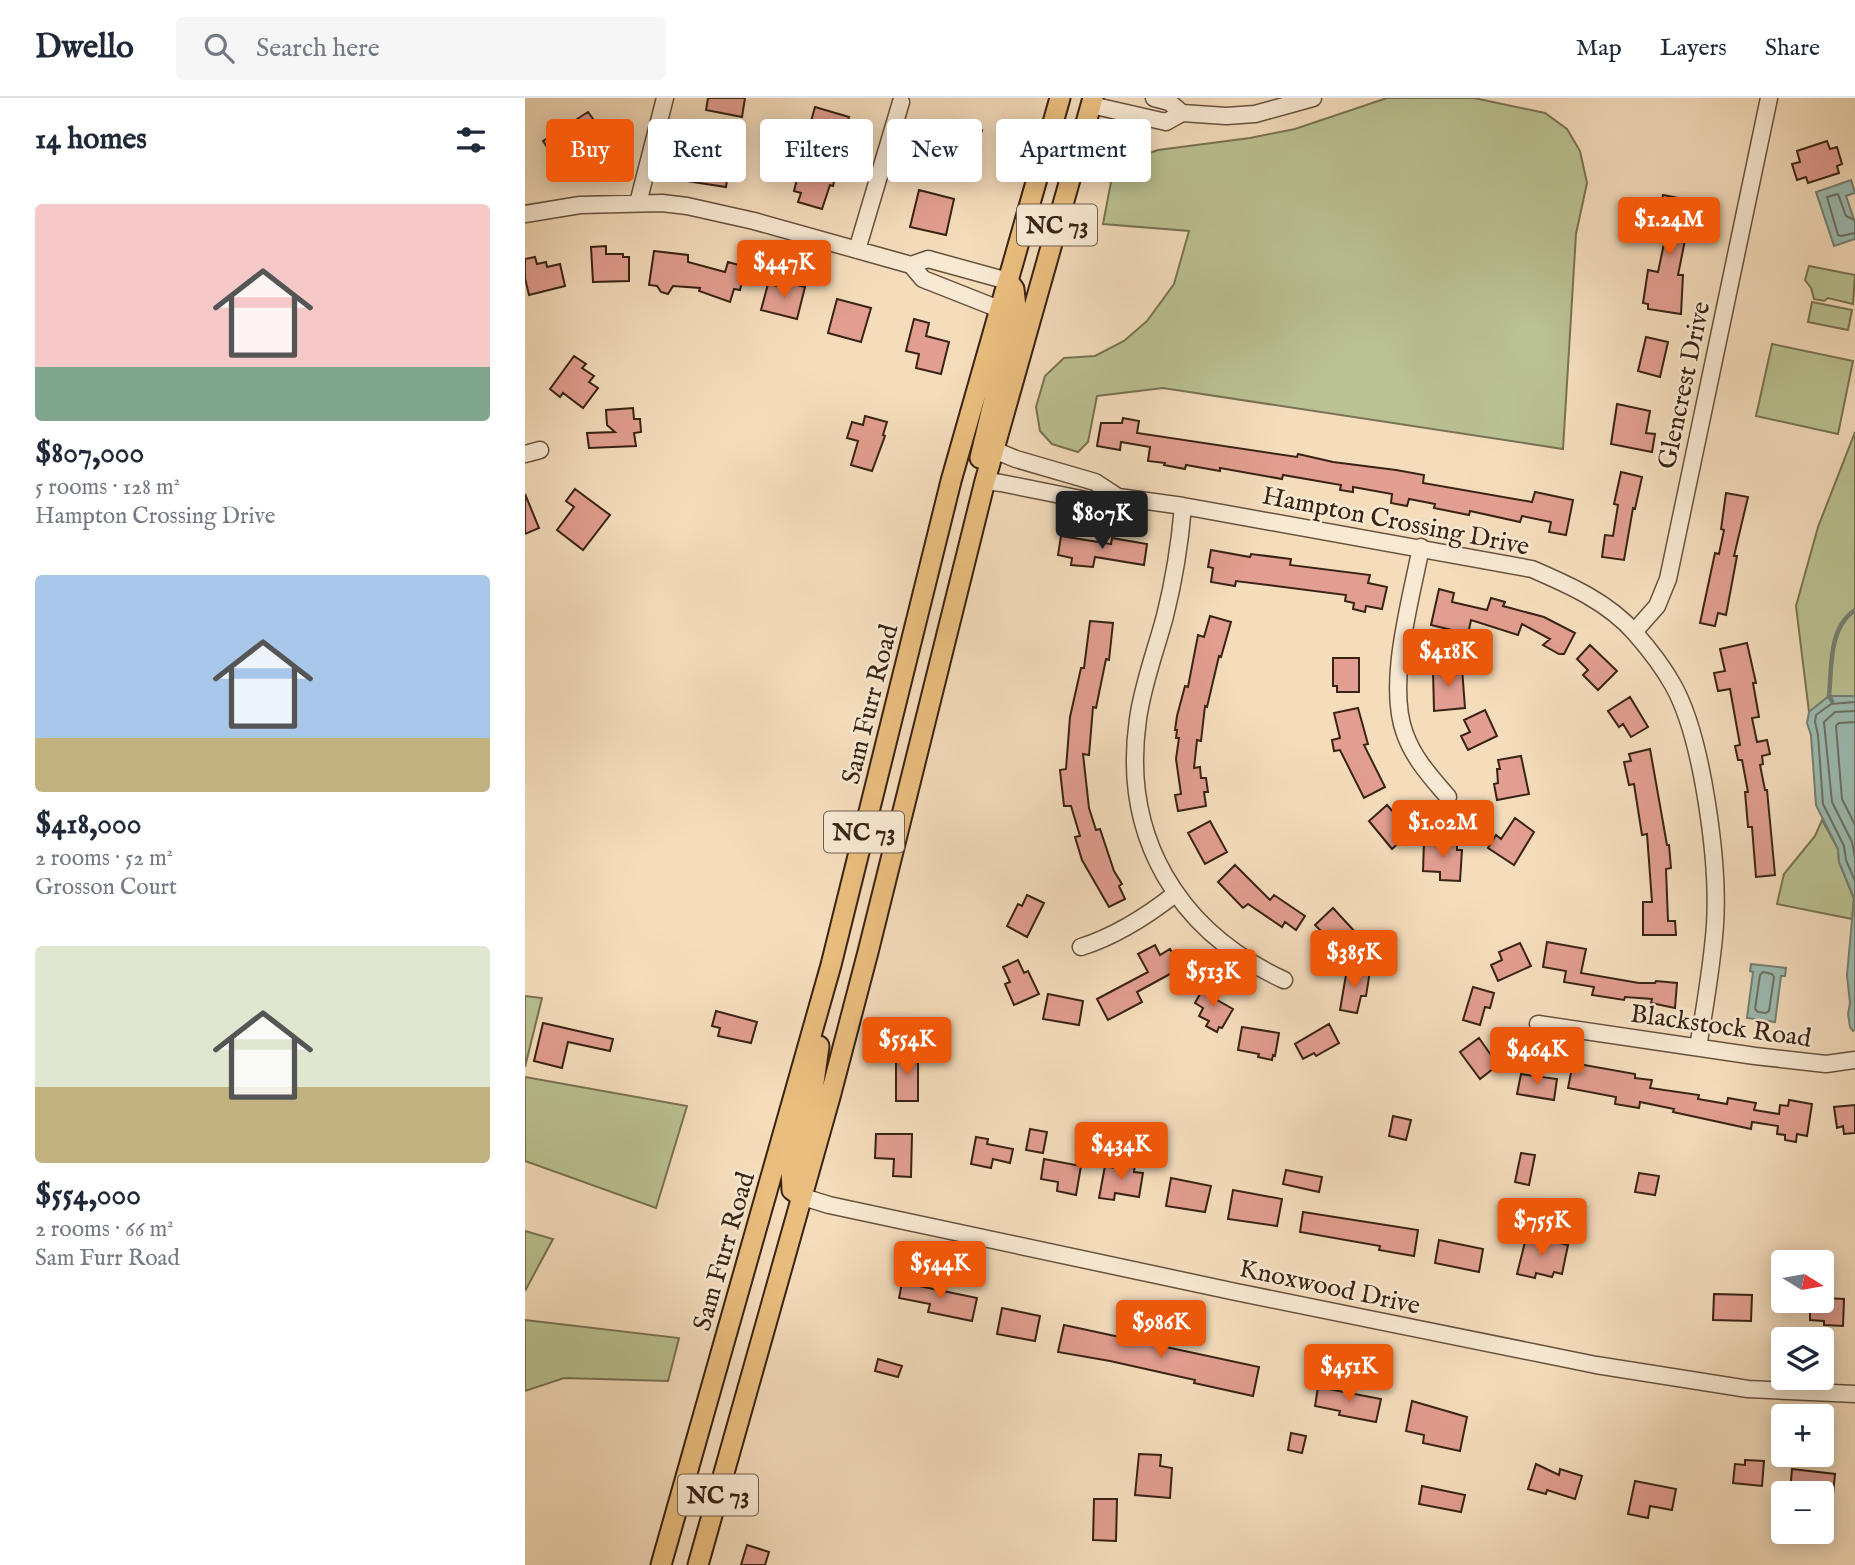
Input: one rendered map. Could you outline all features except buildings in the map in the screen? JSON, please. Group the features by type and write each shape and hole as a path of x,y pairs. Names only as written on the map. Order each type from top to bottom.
{"main road":[{"name":"Sam Furr Road","path":"661,1565 831,965 948,494 1060,98"},
{"name":"NC 73","path":"698,1565 869,952 985,481 1091,101"},
{"path":"956,593 985,428 1016,307 1014,289 1008,281"},
{"path":"800,1196 792,1190 791,1170 813,1090 831,965"}],"street":[{"path":"638,203 665,98"},
{"path":"1154,98 1169,102 1182,113"},
{"path":"1091,101 1166,122 1182,113 1226,116 1255,114 1313,98"},
{"name":"Glencrest Drive","path":"1634,632 1657,606 1668,579 1769,98"},
{"path":"857,250 901,102"},
{"path":"525,214 580,205 661,203 720,213 911,264 928,259 1008,281"},
{"path":"911,264 923,279 999,309"},
{"name":"Hampton Crossing Drive","path":"994,450 1095,482 1118,498"},
{"name":"Hampton Crossing Drive","path":"985,481 1091,501 1118,498 1183,506 1532,569 1575,588 1615,614 1634,632 1674,686 1691,729 1707,810 1716,923 1698,1047"},
{"path":"1183,506 1173,579 1138,716 1134,762 1139,810 1161,869 1175,894 1219,941 1255,967 1284,981"},
{"path":"1421,547 1399,666 1398,697 1404,733 1411,748 1424,770 1448,797"},
{"path":"1081,947 1137,921 1175,894"},
{"name":"Blackstock Road","path":"1538,1024 1755,1056 1826,1063 1855,1060"},
{"name":"Knoxwood Drive","path":"800,1196 829,1205 1557,1358 1748,1389 1855,1394"}],"green space":[{"path":"1387,98 1474,98 1545,113 1567,129 1580,151 1587,183 1576,234 1563,449 1163,388 1097,396 1088,442 1078,452 1052,444 1040,431 1036,407 1045,376 1064,358 1095,356 1124,341 1147,321 1174,284 1189,231 1103,224 1111,182 1151,182 1151,152 1158,150 1295,129"},
{"path":"1809,266 1855,275 1853,304 1828,298 1824,301 1814,299 1805,280"},
{"path":"1812,302 1852,310 1848,330 1808,322"},
{"path":"1772,344 1853,361 1838,434 1756,416"},
{"path":"1855,432 1855,696 1829,696 1809,712 1796,606 1818,527"},
{"path":"1822,820 1838,849 1839,862 1854,899 1852,919 1777,904 1784,874 1815,836"},
{"path":"525,996 542,998 525,1067"},
{"path":"525,1077 687,1106 656,1208 525,1161"},
{"path":"525,1231 553,1239 525,1291"},
{"path":"525,1320 679,1338 668,1381 564,1378 525,1391"}],"water":[{"path":"1851,180 1855,193 1846,196 1855,222 1855,239 1834,246 1816,192"},
{"path":"1829,696 1855,696 1855,1030 1853,1031 1848,1014 1850,1003 1847,975 1854,898 1839,862 1838,849 1816,805 1811,735 1807,723 1809,712"},
{"path":"1751,964 1786,968 1785,976 1781,976 1775,1022 1747,1018 1753,972 1750,971"}],"waterway":[{"path":"1832,701 1829,696 1831,661 1836,637 1846,618 1855,610"}]}
